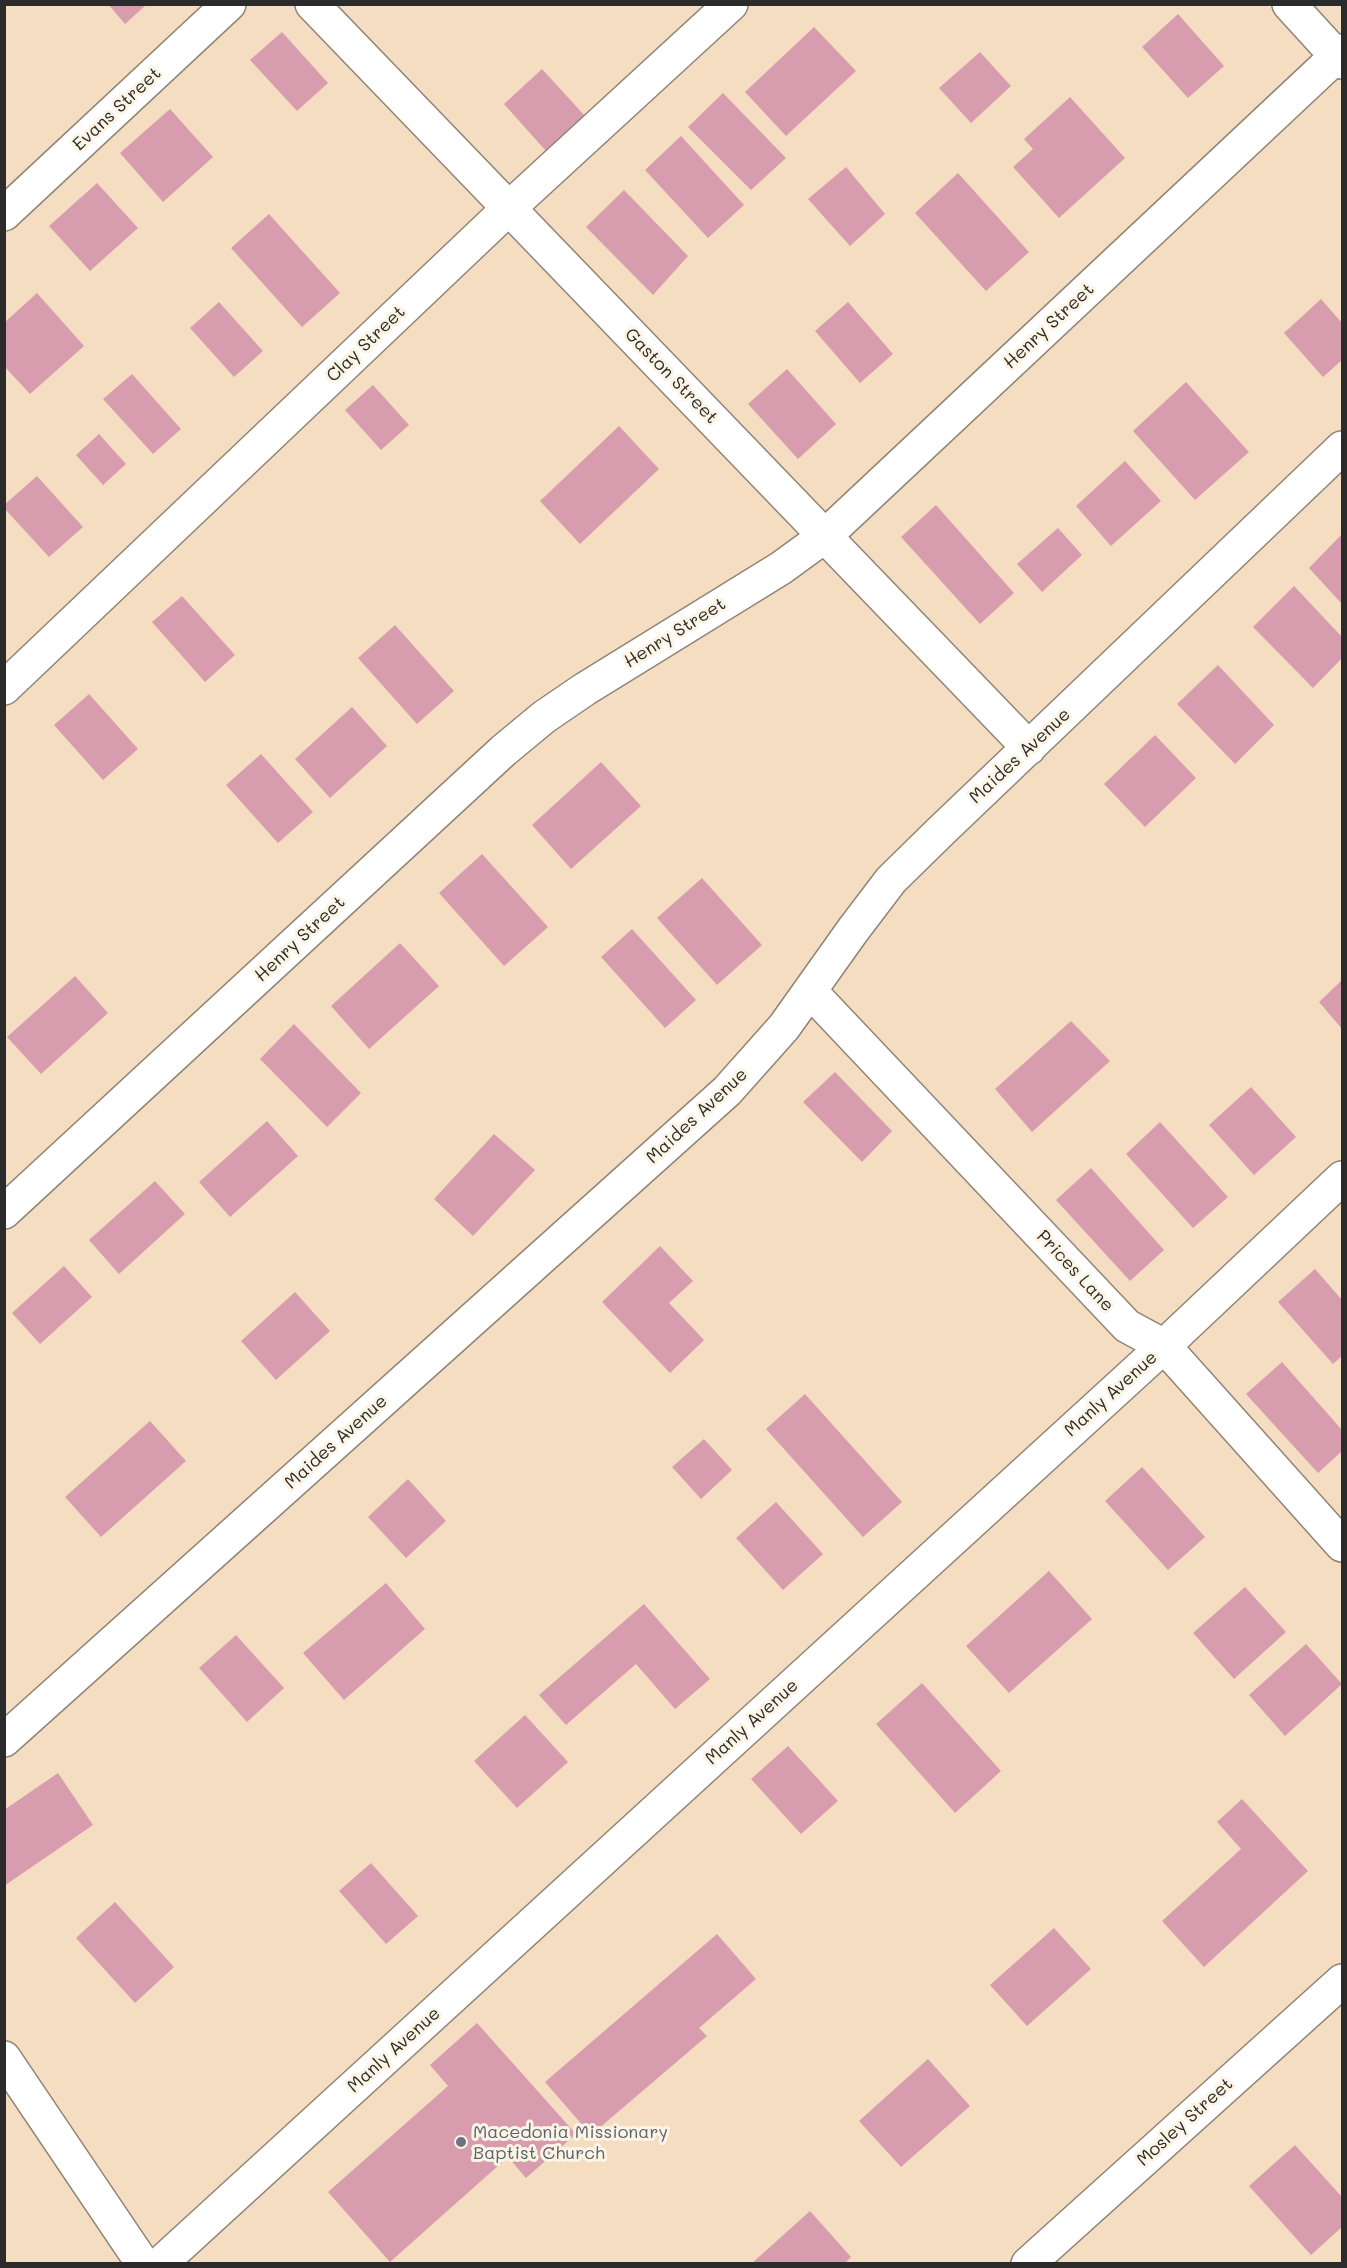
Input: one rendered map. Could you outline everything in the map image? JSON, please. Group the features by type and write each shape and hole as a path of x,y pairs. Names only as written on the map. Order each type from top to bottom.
{"street":[{"name":"Evans Street","path":"4,213 229,4"},
{"name":"Gaston Street","path":"312,4 1029,748"},
{"name":"Clay Street","path":"4,688 508,208 731,4"},
{"path":"1289,4 1341,56"},
{"name":"Henry Street","path":"4,1212 502,751 585,689 781,568 825,536 1341,56"},
{"name":"Maides Avenue","path":"4,1740 727,1091 784,1027 891,880 1342,448"},
{"name":"Prices Lane","path":"810,991 1126,1326 1164,1346 1342,1545"},
{"name":"Manly Avenue","path":"160,2264 1164,1346 1342,1178"},
{"name":"Mosley Street","path":"1028,2264 1342,1981"},
{"path":"4,2058 143,2264"}],"building":[{"path":"108,4 147,4 125,24"},
{"path":"1178,14 1224,66 1188,98 1142,47"},
{"path":"814,27 856,71 786,136 745,92"},
{"path":"282,32 328,83 297,111 250,60"},
{"path":"980,52 1011,86 971,123 939,88"},
{"path":"542,69 585,116 546,151 504,104"},
{"path":"723,93 786,158 751,190 688,127"},
{"path":"1070,97 1125,158 1059,218 1013,167 1033,149 1024,139"},
{"path":"170,109 213,157 163,202 120,153"},
{"path":"681,136 744,205 708,238 645,170"},
{"path":"846,167 885,214 850,246 808,199"},
{"path":"958,173 1029,252 986,291 915,213"},
{"path":"97,183 138,228 90,271 49,226"},
{"path":"624,190 688,256 653,295 586,227"},
{"path":"269,214 340,293 302,327 231,248"},
{"path":"37,293 84,346 30,394 4,366 4,323"},
{"path":"1321,299 1342,323 1342,360 1323,377 1284,333"},
{"path":"219,302 263,351 234,377 190,328"},
{"path":"848,302 893,354 860,383 815,331"},
{"path":"787,369 836,424 798,459 748,404"},
{"path":"132,374 181,429 153,454 103,399"},
{"path":"1186,382 1249,452 1195,500 1133,431"},
{"path":"373,385 409,425 381,450 345,410"},
{"path":"619,426 659,469 580,544 540,501"},
{"path":"99,434 126,464 103,485 76,455"},
{"path":"1125,461 1161,501 1111,546 1076,506"},
{"path":"37,476 83,527 49,557 4,508 4,505"},
{"path":"936,505 1014,593 980,624 901,537"},
{"path":"1058,528 1082,555 1042,592 1017,564"},
{"path":"1342,534 1342,604 1309,568"},
{"path":"1294,586 1342,637 1342,658 1313,688 1253,627"},
{"path":"182,596 235,655 205,682 152,622"},
{"path":"395,625 454,691 417,724 358,658"},
{"path":"1218,665 1274,725 1235,764 1177,704"},
{"path":"89,694 138,749 103,780 54,725"},
{"path":"352,707 387,746 330,798 295,759"},
{"path":"1155,735 1196,778 1145,827 1104,784"},
{"path":"261,754 313,812 278,843 226,785"},
{"path":"601,762 641,806 571,869 532,825"},
{"path":"482,854 548,927 504,966 439,893"},
{"path":"702,878 762,945 717,985 657,918"},
{"path":"632,929 696,1000 665,1028 601,957"},
{"path":"400,943 439,986 369,1049 331,1006"},
{"path":"75,976 108,1013 41,1074 7,1037"},
{"path":"1342,980 1342,1029 1319,1002"},
{"path":"1071,1021 1110,1061 1032,1132 995,1089"},
{"path":"294,1024 361,1093 327,1127 260,1059"},
{"path":"835,1072 892,1131 862,1162 803,1102"},
{"path":"1251,1087 1296,1137 1254,1175 1209,1125"},
{"path":"267,1121 298,1156 230,1217 199,1182"},
{"path":"1160,1122 1228,1197 1193,1228 1126,1154"},
{"path":"494,1134 535,1170 473,1236 434,1199"},
{"path":"1091,1168 1164,1250 1130,1281 1056,1200"},
{"path":"155,1181 185,1214 119,1274 89,1240"},
{"path":"660,1246 693,1281 669,1303 704,1340 670,1373 602,1302"},
{"path":"64,1266 92,1297 40,1344 12,1313"},
{"path":"1315,1269 1342,1300 1342,1356 1333,1364 1278,1302"},
{"path":"295,1292 330,1331 276,1380 241,1341"},
{"path":"1282,1362 1342,1430 1342,1451 1318,1473 1246,1394"},
{"path":"805,1394 902,1502 863,1537 766,1429"},
{"path":"150,1421 186,1461 101,1537 65,1497"},
{"path":"704,1439 732,1470 701,1499 672,1467"},
{"path":"1142,1467 1205,1537 1168,1570 1105,1501"},
{"path":"408,1479 446,1521 406,1558 368,1517"},
{"path":"776,1502 823,1554 783,1590 736,1538"},
{"path":"1049,1571 1092,1619 1009,1693 966,1646"},
{"path":"386,1583 425,1629 344,1700 303,1653"},
{"path":"1245,1587 1286,1632 1234,1679 1193,1633"},
{"path":"644,1604 710,1679 675,1709 636,1664 566,1725 539,1695"},
{"path":"236,1635 284,1688 247,1722 199,1668"},
{"path":"1306,1644 1342,1684 1285,1736 1249,1695"},
{"path":"922,1683 1001,1771 955,1813 876,1724"},
{"path":"525,1715 568,1762 517,1808 474,1761"},
{"path":"788,1746 838,1801 801,1834 751,1779"},
{"path":"58,1773 93,1825 4,1886 4,1810"},
{"path":"1242,1799 1308,1871 1204,1967 1162,1921 1241,1849 1217,1822"},
{"path":"371,1863 418,1916 386,1944 339,1891"},
{"path":"115,1902 174,1967 135,2003 76,1938"},
{"path":"1054,1928 1091,1969 1027,2026 990,1985"},
{"path":"717,1934 756,1979 699,2028 707,2036 591,2135 545,2082"},
{"path":"477,2023 576,2134 526,2178 508,2157 390,2262 328,2192 448,2086 430,2065"},
{"path":"928,2059 970,2106 901,2167 859,2121"},
{"path":"1295,2145 1342,2197 1342,2227 1311,2255 1249,2186"},
{"path":"810,2211 851,2257 844,2264 751,2264"}],"place":[{"name":"Macedonia Missionary Baptist Church","path":"461,2142"}]}
